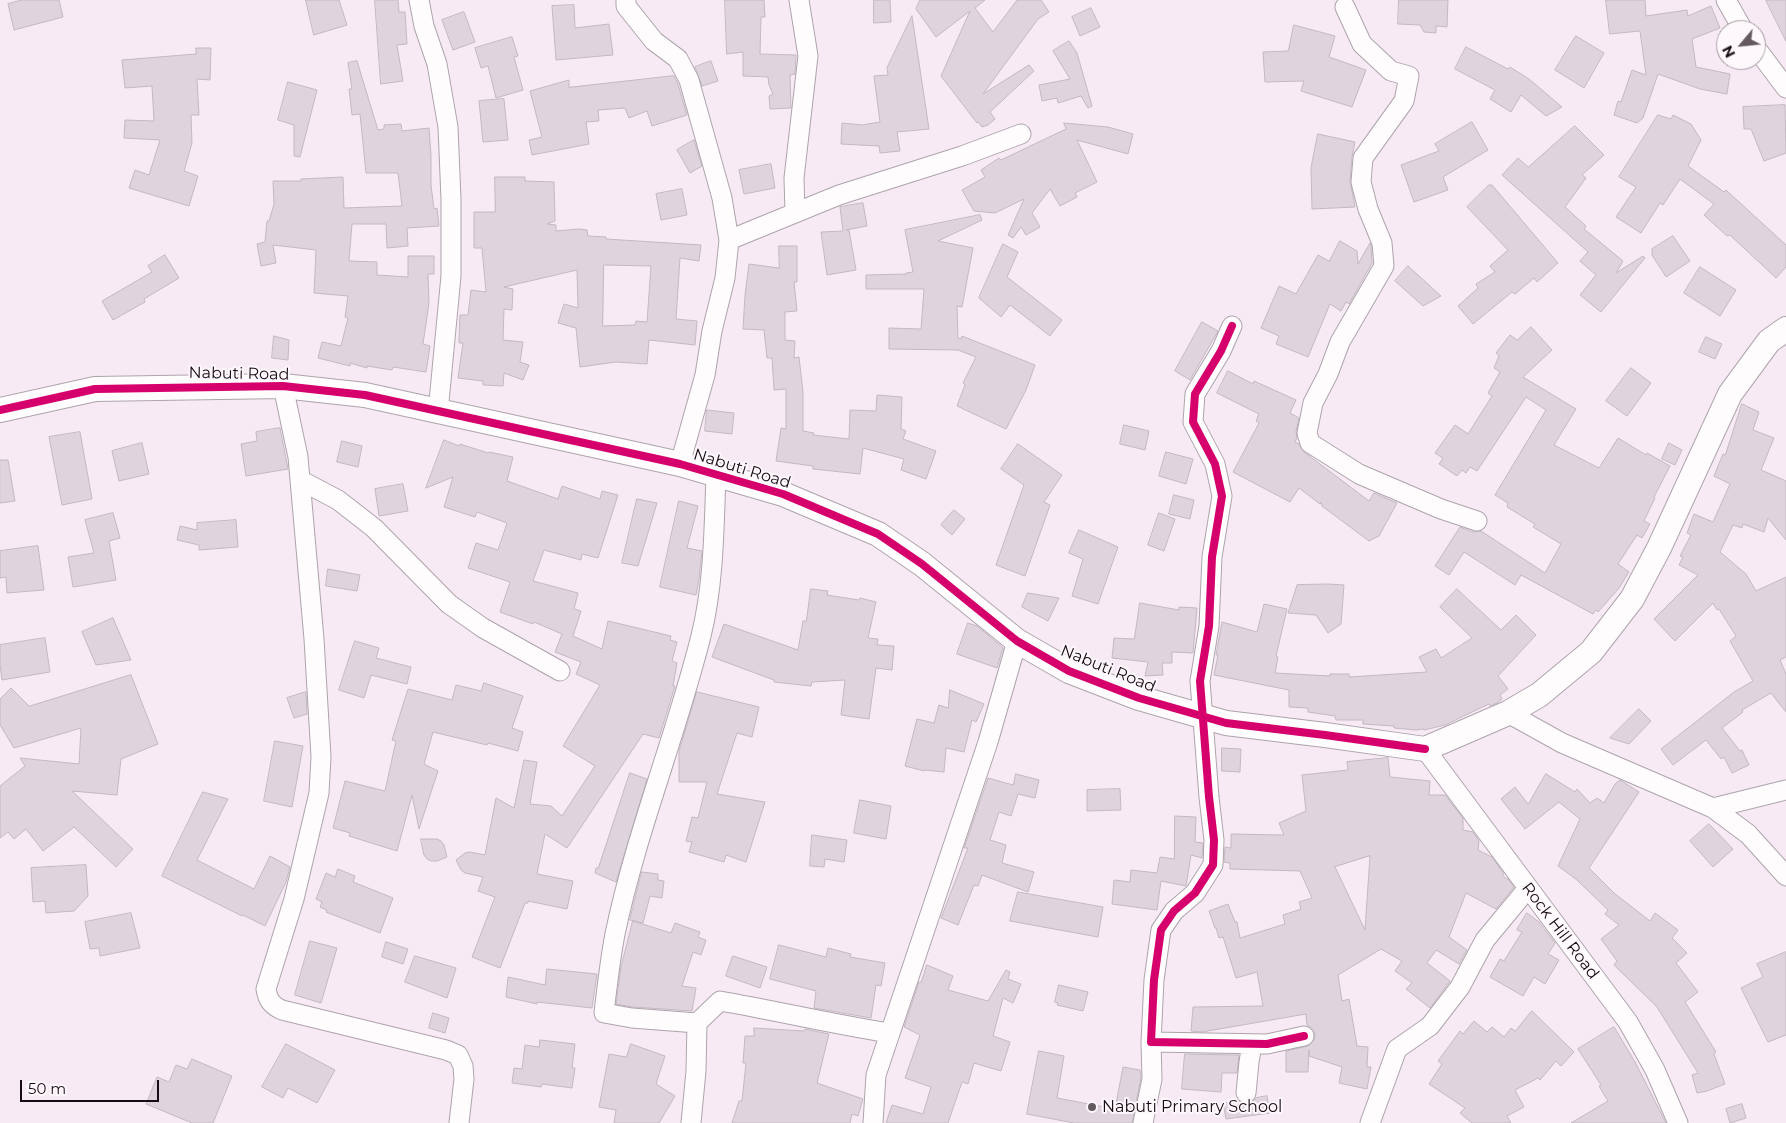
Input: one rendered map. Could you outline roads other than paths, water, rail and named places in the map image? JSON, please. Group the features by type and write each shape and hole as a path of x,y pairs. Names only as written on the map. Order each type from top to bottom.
{"street":[{"path":"419,0 424,26 437,64 448,127 451,199 451,276 438,412"},
{"path":"626,0 626,6 654,41 678,58 689,80 722,198 729,240 725,278 712,331 705,375 680,464"},
{"path":"795,213 794,178 808,56 799,0"},
{"path":"1726,0 1737,20"},
{"path":"1345,7 1362,44 1391,71 1408,76 1404,101 1363,158 1361,182 1368,209 1382,243 1384,266 1340,342 1328,374 1313,403 1308,434 1310,444 1359,474 1477,521"},
{"path":"1766,61 1786,88"},
{"path":"729,240 839,195 962,156 1021,134"},
{"path":"1144,1123 1152,1079 1151,1042 1154,980 1161,930 1174,911 1195,893 1213,865 1214,840 1200,681 1209,626 1212,557 1222,496 1215,464 1193,422 1195,394 1221,351 1232,326"},
{"path":"1425,749 1508,713 1539,696 1591,652 1632,599 1659,548 1730,394 1769,341 1786,329"},
{"path":"283,386 298,457 314,639 321,757 319,792 294,899 266,988 268,998 274,1006 282,1010 446,1050 458,1055 463,1066 464,1079 459,1123"},
{"name":"Nabuti Road","path":"0,410 95,389 283,386 365,395 680,464 783,494 878,534 922,564 1018,640 1069,671 1139,698 1226,723 1425,749"},
{"path":"697,1023 632,1018 604,1013 615,936 622,906 638,845 666,761 702,634 712,568 716,474"},
{"path":"300,480 338,500 374,528 449,604 483,628 560,671"},
{"path":"873,1123 876,1074 988,742 1018,640"},
{"path":"1508,713 1562,743 1713,808 1748,834 1786,876"},
{"name":"Rock Hill Road","path":"1425,749 1628,1022 1656,1070 1678,1123"},
{"path":"1713,808 1786,790"},
{"path":"1370,1123 1397,1049 1430,1026 1460,987 1485,940 1528,888"},
{"path":"691,1123 696,1071 697,1023 720,1001 835,1025 890,1033"},
{"path":"1151,1042 1267,1044 1304,1036"},
{"path":"1246,1093 1248,1062 1252,1044"}],"place":[{"name":"Nabuti Primary School","path":"1092,1107"}]}
